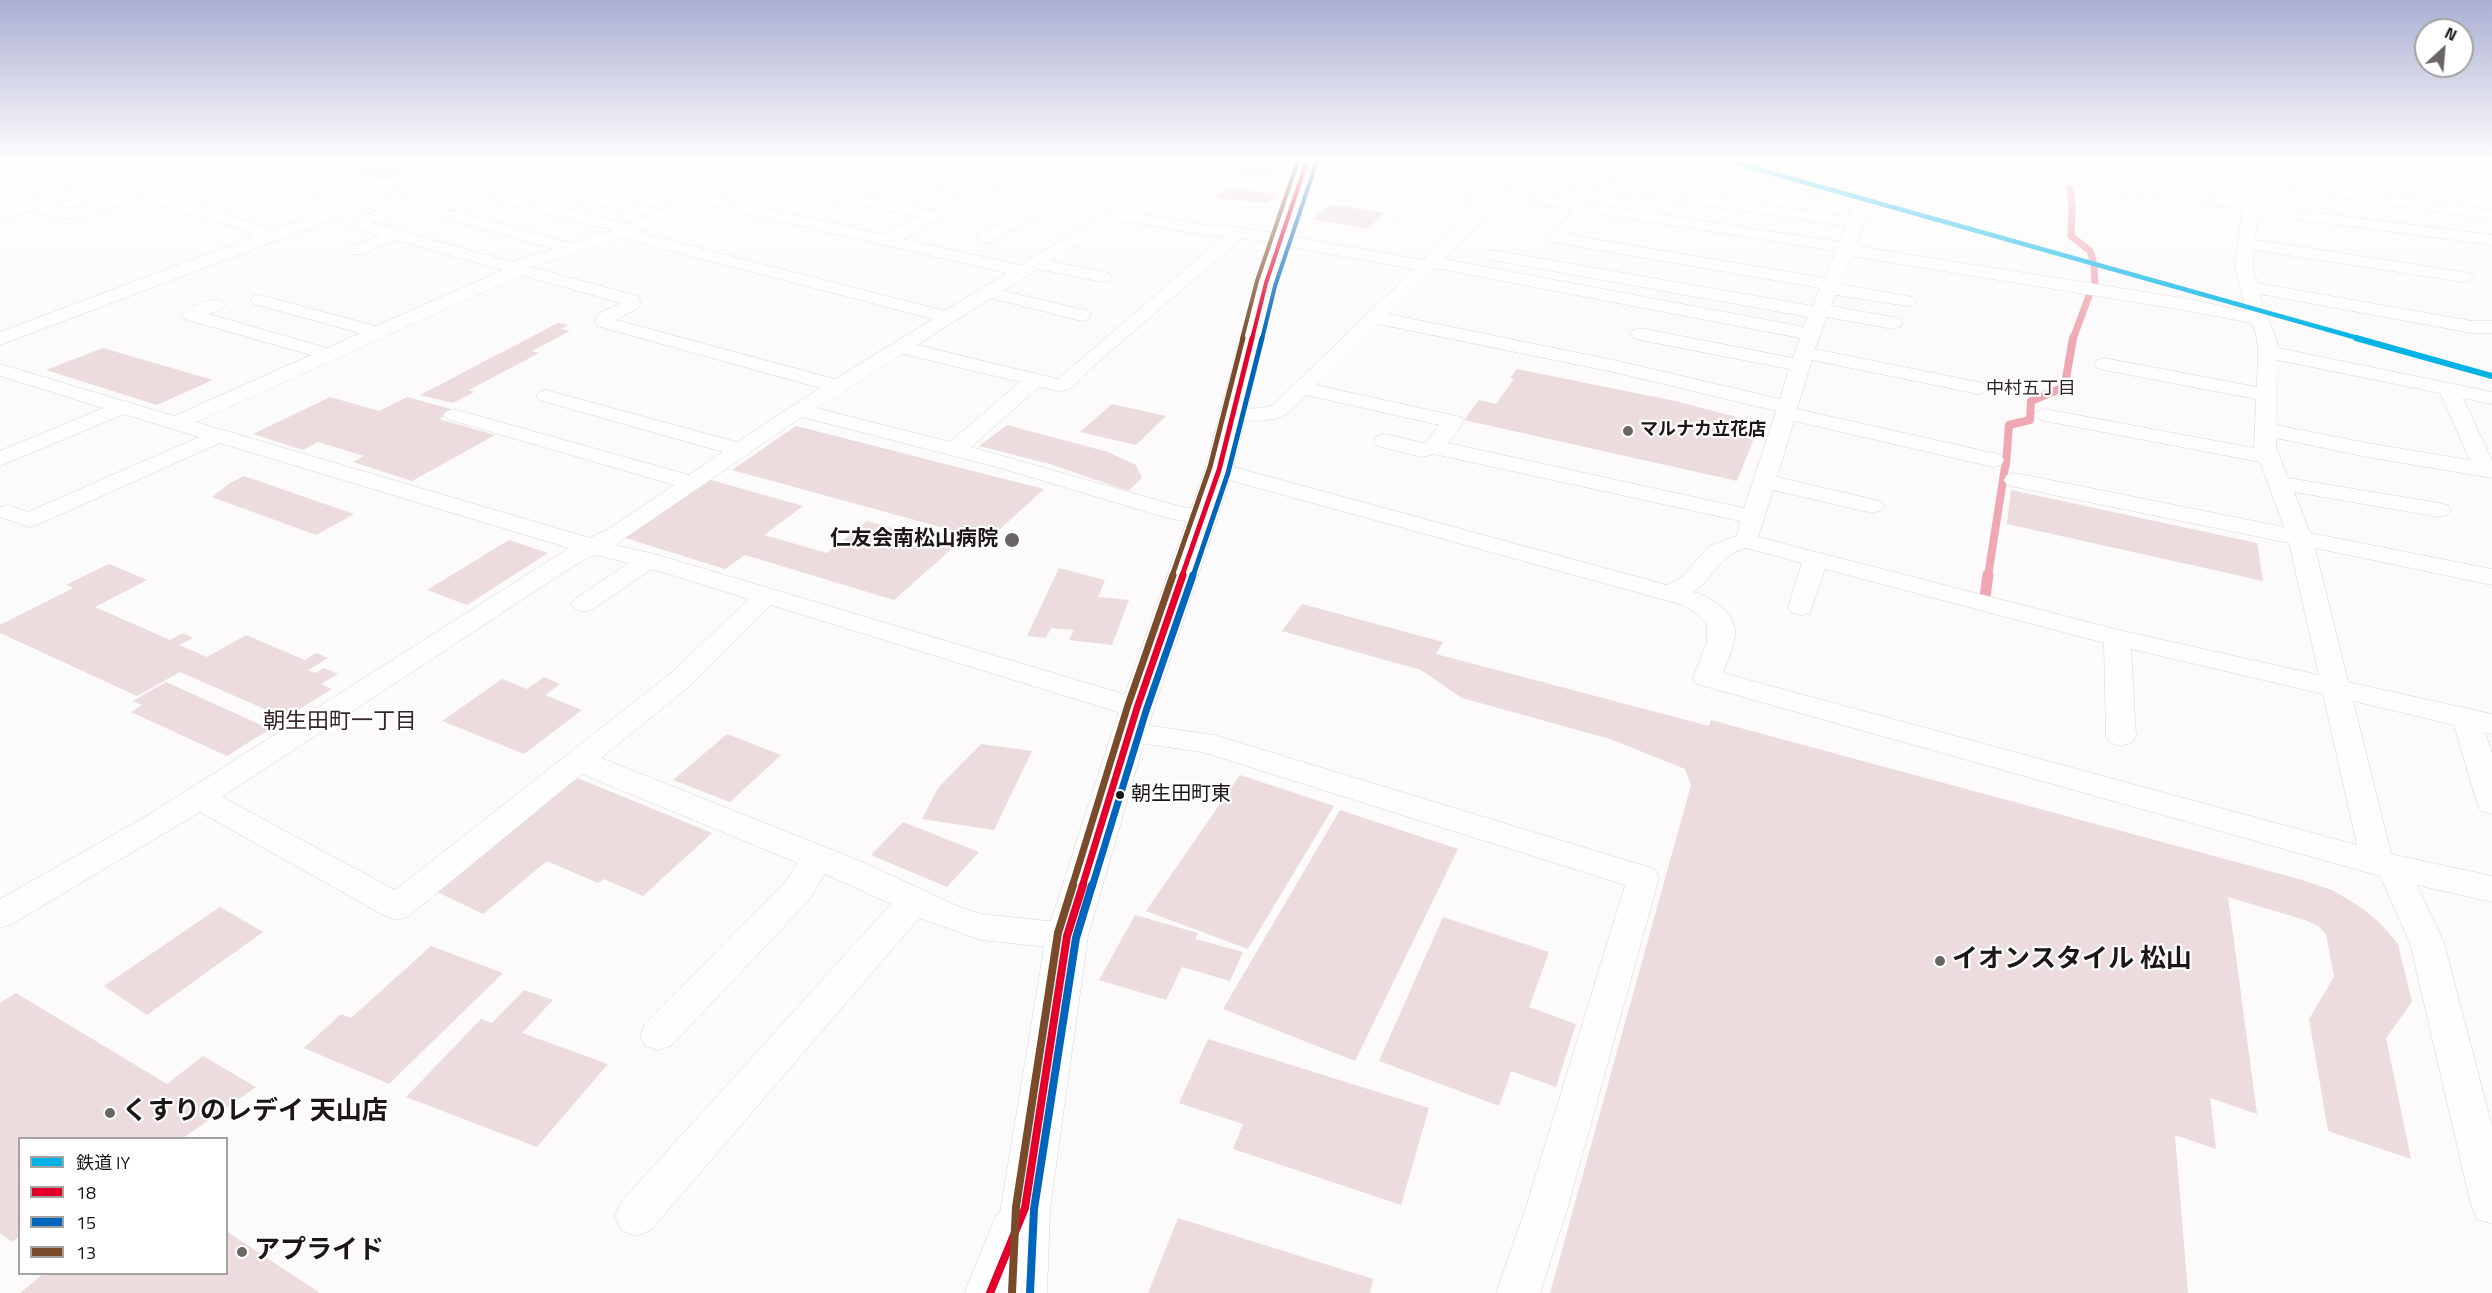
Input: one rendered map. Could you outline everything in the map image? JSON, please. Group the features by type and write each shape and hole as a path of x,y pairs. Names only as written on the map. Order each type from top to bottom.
{"street":[{"path":"221,218 250,227 269,237"},
{"path":"0,339 320,218"},
{"path":"370,218 360,222 360,225 632,300 632,304 605,318 604,322 837,386"},
{"path":"462,218 570,248"},
{"path":"577,218 946,317"},
{"path":"176,423 516,268 656,218"},
{"path":"788,218 1028,267 1103,277"},
{"path":"889,240 930,218"},
{"path":"985,238 1020,218"},
{"path":"3,910 198,797 540,577 616,535 799,410 1105,218"},
{"path":"1142,218 1204,230 1239,232 1429,264 1978,388"},
{"path":"1020,1293 1025,1208 1067,936 1133,720 1219,470 1266,283 1287,218"},
{"path":"1235,413 1265,414 1280,409 1474,218"},
{"path":"1575,218 1558,238 1907,301"},
{"path":"1669,218 2183,304 2258,319"},
{"path":"1824,218 1856,223"},
{"path":"1670,594 1691,584 1712,554 1749,529 1805,350 1857,218"},
{"path":"2249,218 2244,266 2258,319 2266,333 2268,352 2265,447 2300,538 2335,689 2385,865 2427,943 2492,1205"},
{"path":"2368,218 2492,240"},
{"path":"899,347 1062,386 1082,366 1239,232"},
{"path":"356,250 395,235"},
{"path":"2246,244 2464,277"},
{"path":"1446,247 1893,324"},
{"path":"2249,287 2472,327 2492,327"},
{"path":"987,292 1082,315"},
{"path":"260,300 376,332"},
{"path":"216,305 191,315 328,354"},
{"path":"1374,317 1618,367 1994,460"},
{"path":"1640,334 1805,350"},
{"path":"2268,352 2492,398"},
{"path":"2104,364 2266,394"},
{"path":"0,370 550,536 649,560 1133,720 1643,878 1546,1210 1518,1293"},
{"path":"955,449 1034,380"},
{"path":"1301,388 1453,422 1434,447"},
{"path":"2448,388 2489,471"},
{"path":"546,396 740,450"},
{"path":"0,459 122,407"},
{"path":"799,410 955,449 1079,483 1175,513 1203,517"},
{"path":"454,415 691,483"},
{"path":"2045,415 2268,457"},
{"path":"2266,429 2367,450 2489,471"},
{"path":"8,512 29,520 219,436"},
{"path":"1385,441 1422,450 1434,447 1749,529 1816,559 2117,638 2480,721 2492,802"},
{"path":"1219,470 1670,594 1704,606 1720,619 1723,631 1707,678 2385,865 2492,889"},
{"path":"2015,480 2492,576"},
{"path":"1764,481 1872,506"},
{"path":"2280,483 2439,510"},
{"path":"1801,607 1816,559"},
{"path":"584,604 649,560"},
{"path":"198,797 397,907 681,679 765,597"},
{"path":"2117,638 2121,736"},
{"path":"579,761 816,857 946,916 981,927 1067,936"},
{"path":"658,1035 796,891 810,872 816,857"},
{"path":"636,1216 914,901"},
{"path":"990,1293 1025,1208"}],"building":[{"path":"1314,218 1378,218 1367,229"},
{"path":"558,323 568,325 561,329 570,331 532,351 539,353 469,390 474,392 453,403 420,395"},
{"path":"103,348 213,380 157,405 46,370"},
{"path":"1517,369 1675,401 1760,423 1737,481 1464,420 1479,400 1496,404 1514,379 1510,378"},
{"path":"330,397 379,411 407,397 455,410 439,419 495,435 412,481 353,462 364,456 318,442 303,450 253,434"},
{"path":"1112,404 1166,416 1136,445 1080,432"},
{"path":"1007,425 1108,452 1136,465 1142,478 1128,491 1050,464 979,446"},
{"path":"796,426 1044,489 988,540 732,470"},
{"path":"244,476 354,514 316,535 212,497 230,483"},
{"path":"711,480 803,506 764,535 827,553 867,521 955,546 894,600 745,555 725,569 625,538"},
{"path":"2011,490 2257,543 2263,581 2007,524"},
{"path":"509,540 548,553 467,605 427,590"},
{"path":"109,564 147,580 95,607 170,640 183,633 193,638 179,645 207,657 246,635 305,660 316,653 328,658 308,670 315,673 324,668 338,674 321,684 332,689 285,718 180,672 137,696 0,633 0,625 73,588 66,585"},
{"path":"1059,568 1105,580 1098,597 1129,600 1112,645 1069,640 1074,630 1051,628 1046,638 1027,636"},
{"name":"イオンスタイル 松山","path":"1302,604 1443,642 1436,654 1709,726 1711,720 2299,879 2332,890 2359,906 2380,923 2398,944 2412,1002 2386,1038 2411,1159 2328,1131 2309,1019 2334,977 2326,934 2318,926 2305,920 2228,897 2257,1114 2210,1098 2216,1149 2175,1135 2188,1293 1550,1293 1691,785 1685,769 1610,739 1462,698 1421,670 1282,631"},
{"path":"544,677 560,684 545,695 582,710 524,754 442,721 502,679 527,689"},
{"path":"166,682 270,729 227,756 131,712 142,705 133,701"},
{"path":"727,734 781,755 730,802 673,780"},
{"path":"981,744 1032,751 994,830 922,819 938,788"},
{"path":"1240,775 1334,806 1248,949 1146,911"},
{"path":"575,777 712,833 643,896 604,879 598,883 547,861 483,914 433,890"},
{"path":"1340,810 1458,849 1355,1061 1223,1009"},
{"path":"903,822 979,852 947,887 871,855"},
{"path":"220,907 263,932 147,1015 104,986"},
{"path":"1135,915 1198,933 1195,939 1243,952 1230,981 1182,967 1166,1000 1099,980"},
{"path":"1443,917 1549,952 1529,1007 1576,1024 1556,1087 1511,1071 1499,1106 1379,1061"},
{"path":"431,946 503,973 389,1084 304,1048 341,1014 351,1018"},
{"path":"524,990 553,1000 522,1033 608,1064 537,1147 406,1097 481,1019 492,1023"},
{"name":"くすりのレデイ 天山店","path":"16,993 167,1084 203,1056 256,1087 184,1137 18,1137 18,1238 12,1242 0,1233 0,1003"},
{"path":"1208,1039 1429,1108 1401,1205 1233,1149 1243,1124 1179,1103"},
{"path":"1178,1218 1373,1279 1370,1293 1148,1293"},
{"name":"アプライド","path":"228,1232 320,1293 20,1293 42,1275 228,1275"}],"waterway":[{"path":"2072,218 2071,236 2090,251 2093,260"},
{"path":"2094,267 2095,285"},
{"path":"2073,339 2090,293"},
{"path":"2065,384 2073,338"},
{"path":"2006,464 2009,425 2030,420 2031,401 2064,387"},
{"path":"1988,576 2005,467"},
{"path":"1985,596 1988,575"}],"rail line":[{"name":"IY","path":"1932,218 2492,376"}],"transit line":[{"name":"13","path":"1012,1293 1016,1207 1058,933 1128,705 1210,467 1257,281 1278,218"},
{"name":"18","path":"990,1293 1025,1208 1067,936 1137,708 1219,470 1266,283 1288,218"},
{"name":"15","path":"1030,1293 1034,1209 1076,938 1146,711 1228,473 1275,286 1298,218"}],"place":[{"name":"マルナカ立花店","path":"1628,431"},
{"name":"仁友会南松山病院","path":"1012,540"},
{"name":"朝生田町東","path":"1120,795"},
{"name":"イオンスタイル 松山","path":"1940,961"},
{"name":"くすりのレデイ 天山店","path":"110,1113"},
{"name":"アプライド","path":"242,1252"}],"district":[{"name":"中村五丁目","path":"2031,390"},
{"name":"朝生田町一丁目","path":"340,723"}]}
